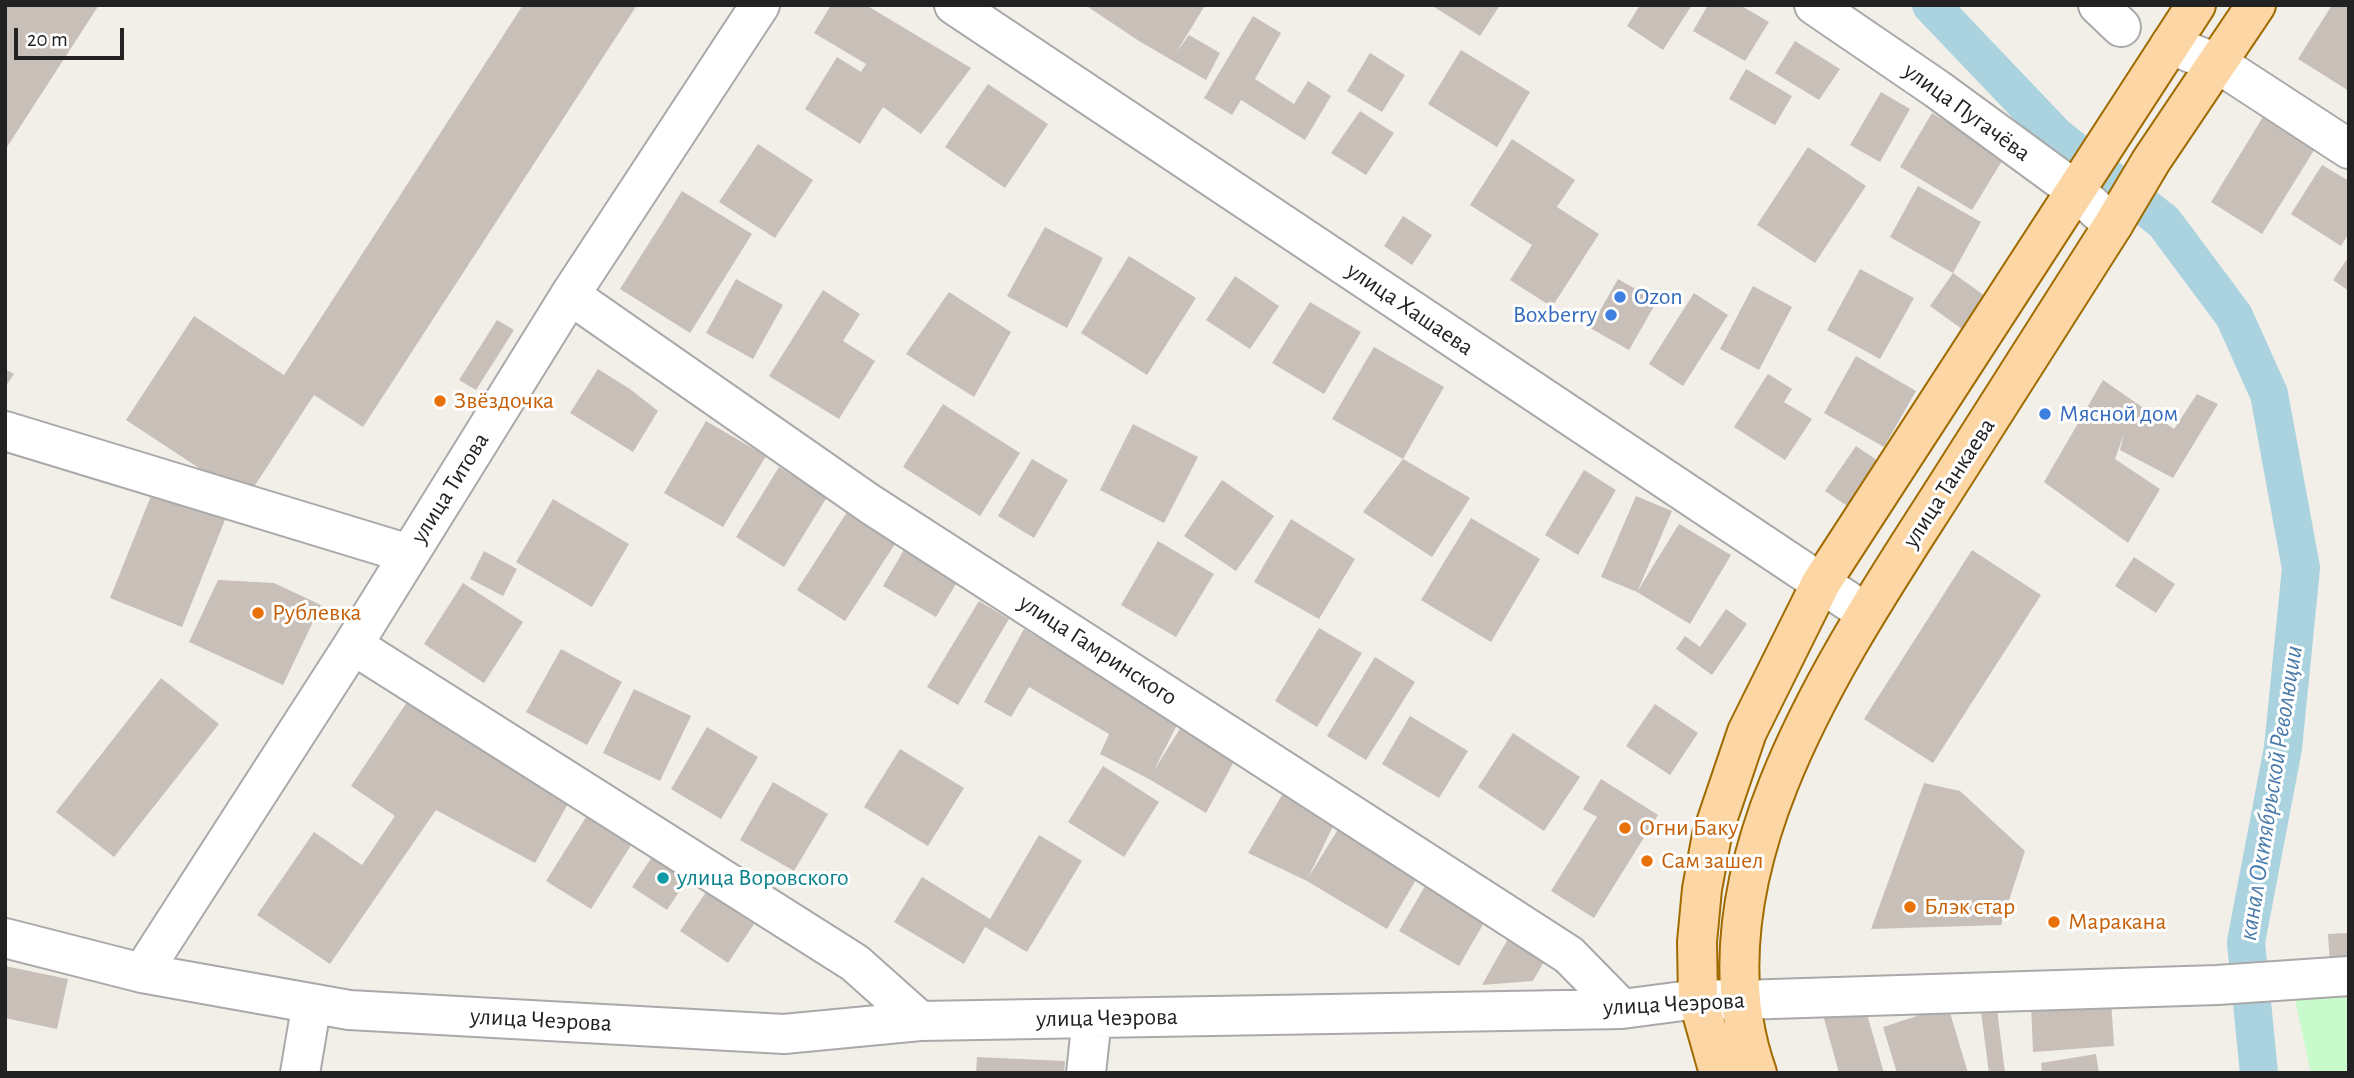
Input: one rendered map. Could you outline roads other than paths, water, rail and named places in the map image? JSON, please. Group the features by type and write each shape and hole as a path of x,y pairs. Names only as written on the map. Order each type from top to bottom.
{"main road":[{"path":"1719,1073 1698,999 1702,889 1712,835 1747,733 1821,583 2196,5"},
{"name":"улица Танкаева","path":"1757,1073 1741,1000 1740,947 1747,895 1757,849 1793,750 1816,700 1866,613 2151,161 2256,5"}],"street":[{"name":"улица Титова","path":"142,973 353,645 570,295 760,5"},
{"name":"улица Хашаева","path":"954,5 1866,613"},
{"name":"улица Пугачёва","path":"1814,5 2076,189 2113,225"},
{"path":"2170,45 2217,63 2349,149"},
{"name":"улица Гамринского","path":"570,295 870,504 1569,955 1622,1009"},
{"path":"5,431 409,554"},
{"path":"353,645 855,963 920,1021"},
{"name":"улица Чеэрова","path":"5,938 142,973 349,1010 784,1034 920,1021 1622,1009 1698,999 1741,1000 2217,985 2349,976"},
{"path":"300,1073 309,1020 309,1003"},
{"path":"1086,1073 1092,1018"}],"waterway":[{"name":"канал Октябрьской Революции","path":"1931,5 2056,136 2164,222 2234,316 2269,394 2301,568 2283,748 2246,942 2259,1073"}],"place":[{"name":"Ozon","path":"1620,297"},
{"name":"Boxberry","path":"1611,315"},
{"name":"Звёздочка","path":"440,401"},
{"name":"Мясной дом","path":"2045,414"},
{"name":"Рублевка","path":"258,613"},
{"name":"Огни Баку","path":"1625,828"},
{"name":"Сам зашел","path":"1647,861"},
{"name":"улица Воровского","path":"663,878"},
{"name":"Блэк стар","path":"1910,907"},
{"name":"Маракана","path":"2054,922"}]}
